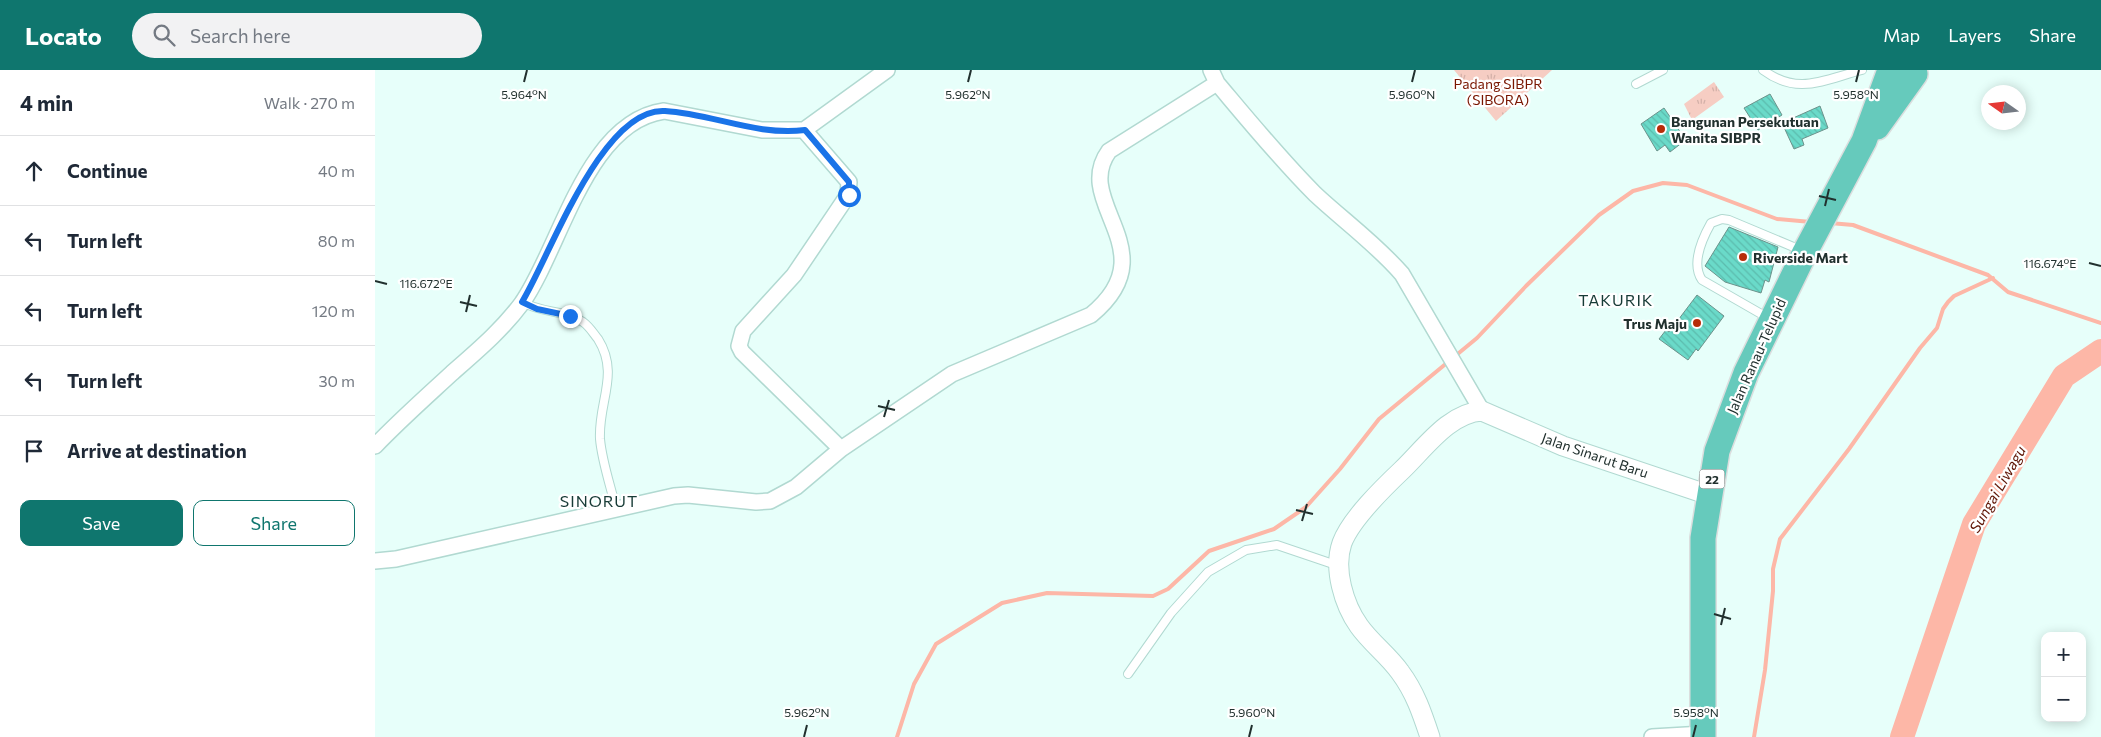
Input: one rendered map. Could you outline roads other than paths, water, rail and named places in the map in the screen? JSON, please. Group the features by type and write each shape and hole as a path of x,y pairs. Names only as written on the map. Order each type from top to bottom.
{"highway":[{"name":"Jalan Ranau-Telupid","path":"1703,735 1703,538 1717,451 1746,373 1808,247 1864,141 1890,70"},
{"name":"Jalan Ranau-Telupid","path":"1864,141 1901,96 1911,71"}],"street":[{"path":"375,446 402,418 490,340 522,302 589,171 609,145 635,120 650,113 664,111 762,130 805,130 887,70"},
{"path":"375,561 395,559 688,495 756,502 770,501 796,487 841,449 952,374 1091,315 1103,305 1113,292 1123,258 1122,244 1099,185 1101,161 1109,151 1214,76 1293,172 1386,256 1407,282 1482,411 1469,412 1451,422 1368,504 1343,541 1339,556 1339,566 1346,599 1359,626 1400,671 1419,702 1430,737"},
{"path":"805,130 849,182 849,195 794,275 743,332 739,346 742,352 841,449"},
{"name":"Jalan Sinarut Baru","path":"1482,411 1563,446 1709,495"},
{"path":"1653,737 1703,735"}],"lane":[{"path":"1636,84 1663,70"},
{"path":"1763,70 1774,78 1795,86 1862,70"},
{"path":"1771,320 1702,280 1696,266 1706,231 1711,223 1722,219 1729,220 1808,247"},
{"path":"522,302 537,309 570,316 582,322 591,329 604,349 609,382 601,418 601,440 617,509"},
{"path":"1128,674 1171,613 1208,572 1246,550 1277,545 1339,566"}],"waterway":[{"path":"1454,357 1477,338 1526,286 1599,215 1633,191 1663,183 1687,185 1777,219 1811,222"},
{"path":"1830,223 1853,225 1988,275 2008,292 2101,323"},
{"path":"1754,737 1765,670 1773,591 1773,569 1780,539 1849,449 1920,348 1937,328 1943,309 1948,302 1954,296 1993,278"},
{"name":"Sungai Liwagu","path":"1902,737 1974,524 2064,376 2101,351"},
{"path":"897,737 914,684 936,644 1002,603 1047,593 1153,596 1168,589 1209,551 1274,529 1306,507 1340,469 1379,419 1448,362"}],"place":[{"name":"Bangunan Persekutuan Wanita SIBPR","path":"1661,129"},
{"name":"Riverside Mart","path":"1743,257"},
{"name":"Trus Maju","path":"1697,323"}],"district":[{"name":"TAKURIK","path":"1616,299"},
{"name":"SINORUT","path":"599,500"}],"park label":[{"name":"Padang SIBPR (SIBORA)","path":"1498,92"}]}
